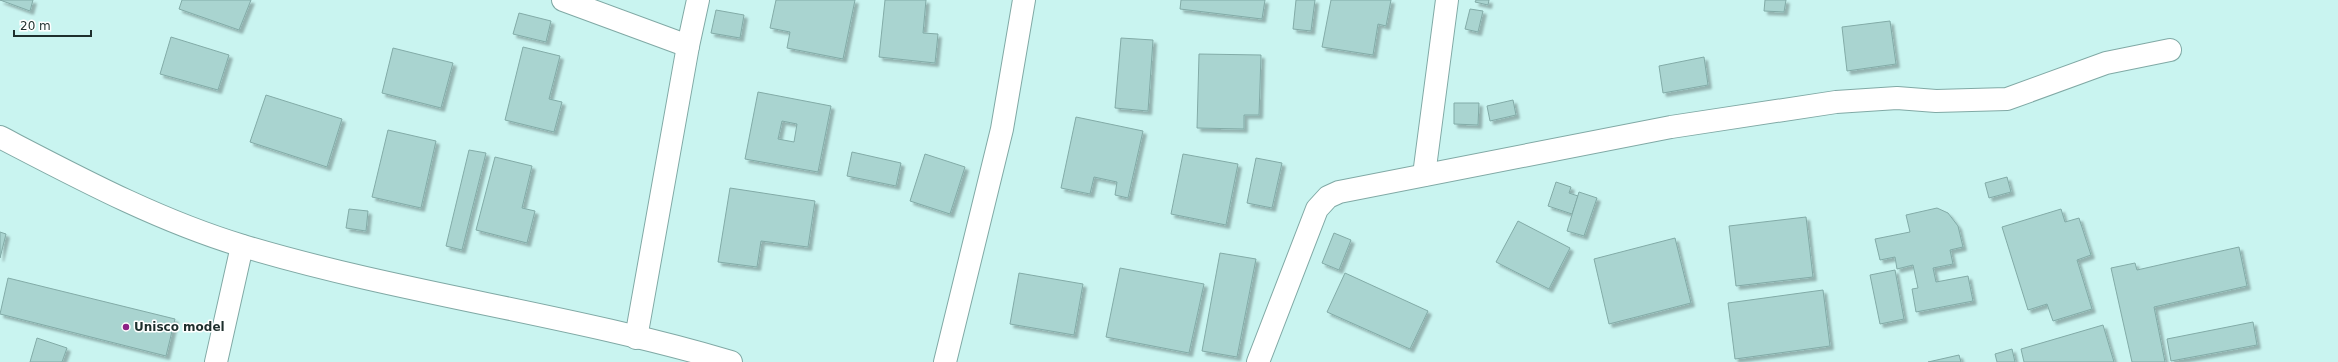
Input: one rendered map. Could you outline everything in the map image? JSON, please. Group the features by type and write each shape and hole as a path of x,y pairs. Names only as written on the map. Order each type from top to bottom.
{"street":[{"path":"563,0 688,46"},
{"path":"636,338 688,46 698,0"},
{"path":"945,362 1002,129 1024,0"},
{"path":"1424,175 1447,0"},
{"path":"1258,362 1317,210 1322,203 1339,192 1671,127 1836,102 1897,98 1936,101 2006,99 2106,63 2170,50"},
{"path":"0,137 116,197 184,226 242,246 415,289 473,300 692,350 731,362"},
{"path":"216,362 242,246"}],"building":[{"path":"0,0 33,0 30,11"},
{"path":"182,0 251,0 239,30 179,9"},
{"path":"776,0 855,0 843,59 787,48 790,32 770,28"},
{"path":"885,0 926,0 923,33 938,34 935,63 879,57"},
{"path":"1181,0 1265,0 1262,19 1180,9"},
{"path":"1296,0 1315,0 1311,31 1293,29"},
{"path":"1331,0 1391,0 1386,26 1378,24 1373,55 1322,47"},
{"path":"1476,0 1489,0 1488,5 1475,2"},
{"path":"1765,0 1786,0 1784,12 1764,11"},
{"path":"1470,9 1483,11 1478,32 1465,29"},
{"path":"716,10 744,15 740,38 711,33"},
{"path":"519,13 551,21 546,42 513,34"},
{"path":"1890,21 1896,64 1847,71 1842,27"},
{"path":"171,37 229,55 218,90 160,74"},
{"path":"1121,38 1153,40 1148,111 1115,108"},
{"path":"523,47 560,56 549,99 562,102 554,132 505,120"},
{"path":"393,48 453,63 441,108 382,93"},
{"path":"1199,54 1261,55 1259,115 1244,115 1244,129 1197,128"},
{"path":"1704,57 1708,85 1663,93 1659,66"},
{"path":"758,92 831,106 818,172 745,159","holes":["782,121 797,124 794,142 778,139"]},
{"path":"266,95 342,119 327,167 250,142"},
{"path":"1513,100 1516,115 1490,121 1487,106"},
{"path":"1454,103 1479,103 1478,125 1454,124"},
{"path":"1076,117 1143,131 1128,198 1115,195 1117,182 1094,177 1090,194 1061,188"},
{"path":"388,130 436,141 421,208 372,197"},
{"path":"469,150 486,153 462,250 446,246"},
{"path":"852,152 901,163 896,186 847,176"},
{"path":"925,154 965,167 950,214 910,201"},
{"path":"1183,154 1238,164 1226,225 1171,214"},
{"path":"495,157 532,166 522,208 535,211 527,243 476,230"},
{"path":"1256,158 1282,163 1272,208 1247,203"},
{"path":"2007,177 2011,192 1989,198 1985,183"},
{"path":"1556,182 1571,187 1569,193 1578,196 1572,214 1548,206"},
{"path":"730,188 815,201 808,247 761,241 757,267 718,262"},
{"path":"1579,192 1597,198 1584,236 1567,231"},
{"path":"1937,208 1948,213 1958,226 1963,247 1950,250 1953,264 1933,268 1936,282 1968,276 1973,301 1916,312 1912,289 1918,288 1913,265 1897,269 1895,257 1880,260 1875,239 1910,232 1906,215"},
{"path":"349,209 368,211 366,231 346,228"},
{"path":"2061,209 2065,222 2079,218 2091,255 2077,260 2092,309 2053,321 2047,304 2028,310 2002,227"},
{"path":"1806,217 1813,277 1736,286 1729,226"},
{"path":"1518,221 1570,248 1549,289 1496,262"},
{"path":"0,232 6,234 0,258"},
{"path":"1334,233 1351,240 1339,270 1322,263"},
{"path":"1675,238 1691,303 1609,324 1594,259"},
{"path":"2239,247 2247,286 2154,307 2165,362 2132,362 2111,268 2135,263 2137,270"},
{"path":"1220,253 1256,259 1237,357 1202,351"},
{"path":"1120,268 1204,284 1189,353 1106,337"},
{"path":"1895,270 1904,319 1880,324 1870,275"},
{"path":"1019,273 1083,284 1074,335 1010,324"},
{"path":"1345,273 1428,311 1410,349 1327,312"},
{"path":"8,278 175,319 166,356 0,314"},
{"path":"1823,290 1830,346 1735,359 1728,303"},
{"path":"2253,322 2257,345 2171,361 2167,339"},
{"path":"2103,325 2114,362 2024,362 2021,349"},
{"path":"37,338 67,348 62,362 30,362"},
{"path":"2012,349 2015,362 1997,362 1995,354"},
{"path":"1959,355 1961,362 1928,362"}],"place":[{"name":"Unisco model","path":"126,327"}]}
